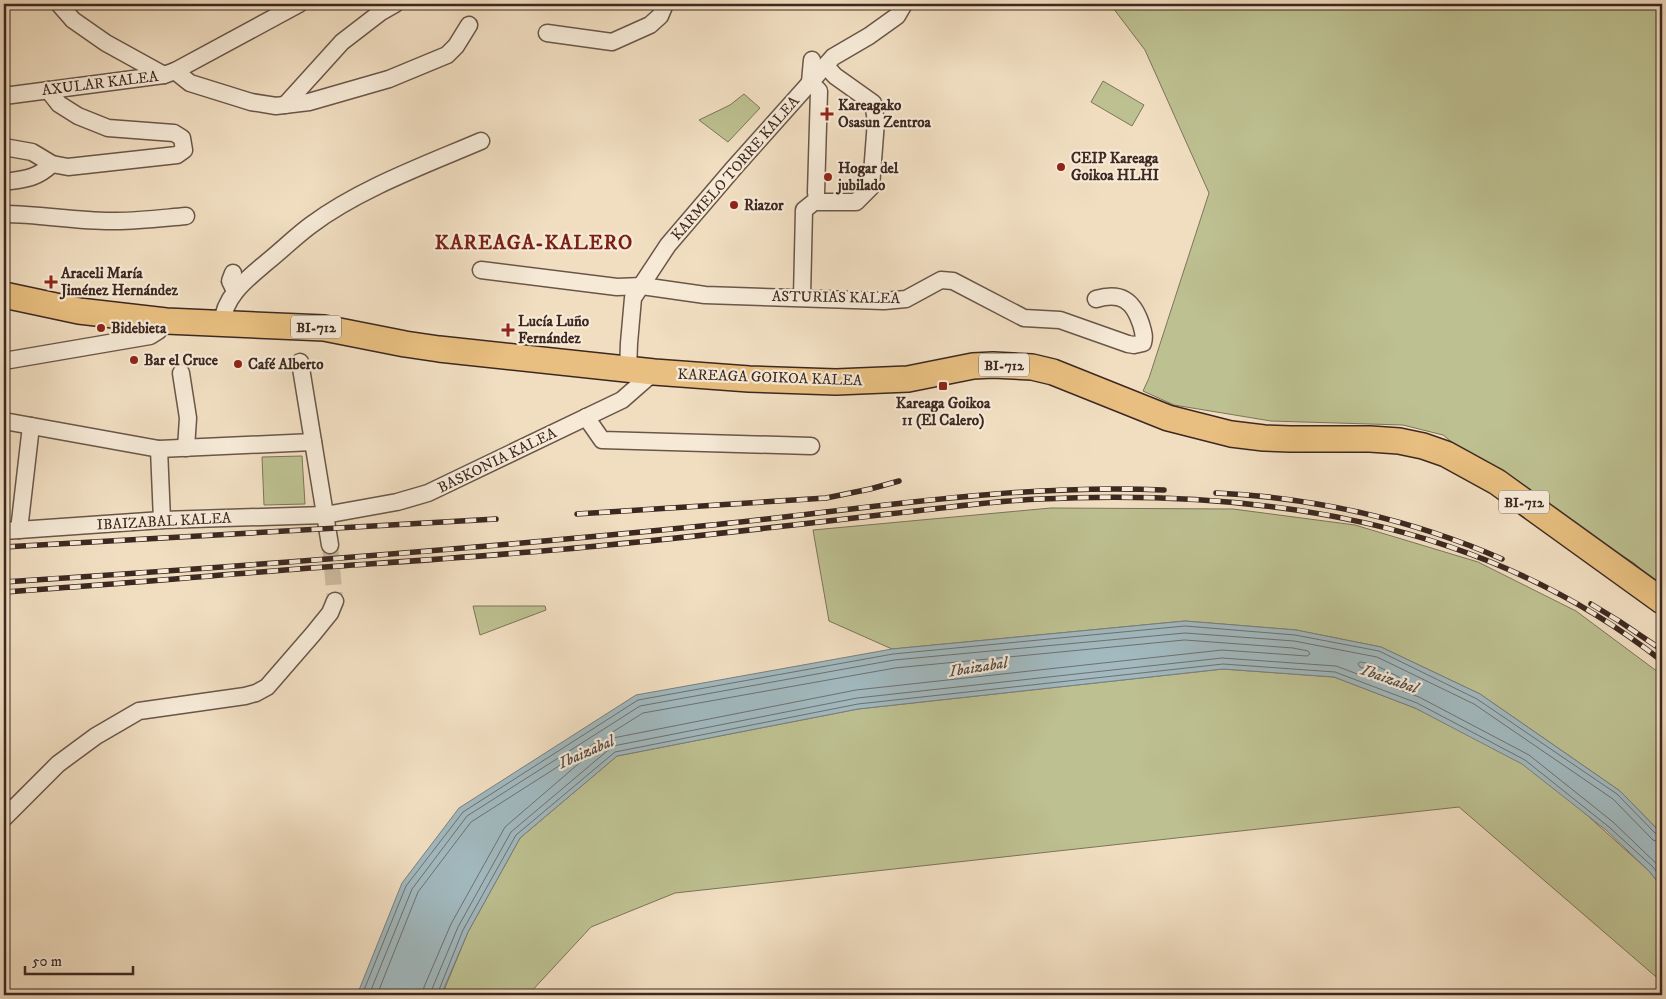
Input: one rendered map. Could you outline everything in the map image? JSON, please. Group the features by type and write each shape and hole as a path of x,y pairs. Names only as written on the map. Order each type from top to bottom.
{"main road":[{"name":"KAREAGA GOIKOA KALEA","path":"4,295 79,311 166,321 324,328 431,348 628,370 749,379 836,382 908,379 973,366 1032,367 1053,372 1168,418 1231,434 1290,439 1370,439 1423,446 1446,454 1497,482 1662,601"}],"street":[{"path":"59,4 74,20 106,43 190,83 242,100 276,106 310,102 410,72 447,55 456,46 470,25"},
{"name":"AXULAR KALEA","path":"4,96 170,73 277,9 299,4"},
{"path":"285,105 342,42 381,12 395,4"},
{"path":"547,33 612,42 650,25 660,16 665,4"},
{"name":"KARMELO TORRE KALEA","path":"628,370 633,298 668,245 810,82 819,63 870,36 897,16 904,4"},
{"path":"802,297 804,210 814,202 856,202 872,187 876,121 873,103 819,63"},
{"path":"810,82 819,91 816,193"},
{"path":"4,147 32,152 52,164 68,167 178,155 184,150 182,138 174,133 108,128 91,122 59,104 48,90"},
{"path":"222,324 225,306 235,291 311,225 343,204 396,178 481,141"},
{"path":"4,182 29,179 42,173 52,164"},
{"path":"4,214 117,221 186,216"},
{"name":"ASTURIAS KALEA","path":"481,270 617,287 642,286 705,295 884,301 906,299 941,280 953,281 1024,318 1060,320 1128,344 1143,343 1142,327 1137,312 1131,304 1118,296 1096,300"},
{"path":"234,273 230,281 235,291"},
{"path":"4,361 150,336 158,331 166,321"},
{"path":"300,362 330,545"},
{"name":"BASKONIA KALEA","path":"325,515 397,502 428,493 622,400 654,372"},
{"path":"181,373 188,418 186,448"},
{"path":"586,417 602,440 811,446"},
{"path":"4,421 159,449 313,442"},
{"path":"12,530 31,426"},
{"path":"159,449 162,520"},
{"name":"IBAIZABAL KALEA","path":"12,530 162,520 325,515"},
{"path":"4,818 58,764 96,736 139,711 245,696 267,687 330,613 335,601"}],"green space":[{"path":"1110,4 1662,4 1662,588 1634,563 1545,508 1472,458 1443,435 1403,425 1271,421 1174,405 1143,391 1149,378 1209,193 1145,50"},
{"path":"1103,81 1144,105 1132,126 1091,102"},
{"path":"744,94 760,108 728,142 699,120 730,105"},
{"path":"302,456 305,504 264,505 262,457"},
{"path":"1051,508 1233,509 1355,525 1478,562 1576,611 1662,675 1662,834 1620,791 1480,694 1381,647 1296,630 1185,621 892,649 829,621 813,530"},
{"path":"473,606 545,606 546,610 480,635"},
{"path":"1223,669 1334,677 1415,708 1526,760 1649,871 1662,887 1662,982 1459,807 675,893 591,927 528,995 442,995 468,932 520,838 617,756 858,709"}],"water":[{"name":"Ibaizabal","path":"1185,621 1296,630 1381,647 1480,694 1620,791 1662,834 1662,887 1649,871 1606,830 1522,764 1415,708 1334,677 1223,669 858,709 617,756 520,838 468,932 441,995 357,995 402,883 459,808 636,695 892,649"}],"tunnel":[{"path":"330,545 335,601"}],"railway":[{"path":"577,514 826,498 899,481"},
{"path":"4,582 434,551 692,527 986,495 1105,489 1164,490"},
{"path":"1216,493 1289,500 1362,513 1434,533 1502,559"},
{"path":"4,592 571,549 1022,500 1124,497 1206,500 1287,509 1367,523 1445,545 1521,575 1593,613 1662,661"},
{"path":"4,547 496,519"},
{"path":"1591,604 1662,650"}],"place":[{"name":"Kareagako Osasun Zentroa","path":"827,114"},
{"name":"CEIP Kareaga Goikoa HLHI","path":"1061,167"},
{"name":"Hogar del jubilado","path":"828,177"},
{"name":"Riazor","path":"734,205"},
{"name":"Araceli María Jiménez Hernández","path":"51,282"},
{"name":"Bidebieta","path":"101,328"},
{"name":"Lucía Luño Fernández","path":"508,330"},
{"name":"Bar el Cruce","path":"134,360"},
{"name":"Café Alberto","path":"238,364"},
{"name":"Kareaga Goikoa 11 (El Calero)","path":"943,386"}],"district":[{"name":"KAREAGA-KALERO","path":"534,242"}]}
